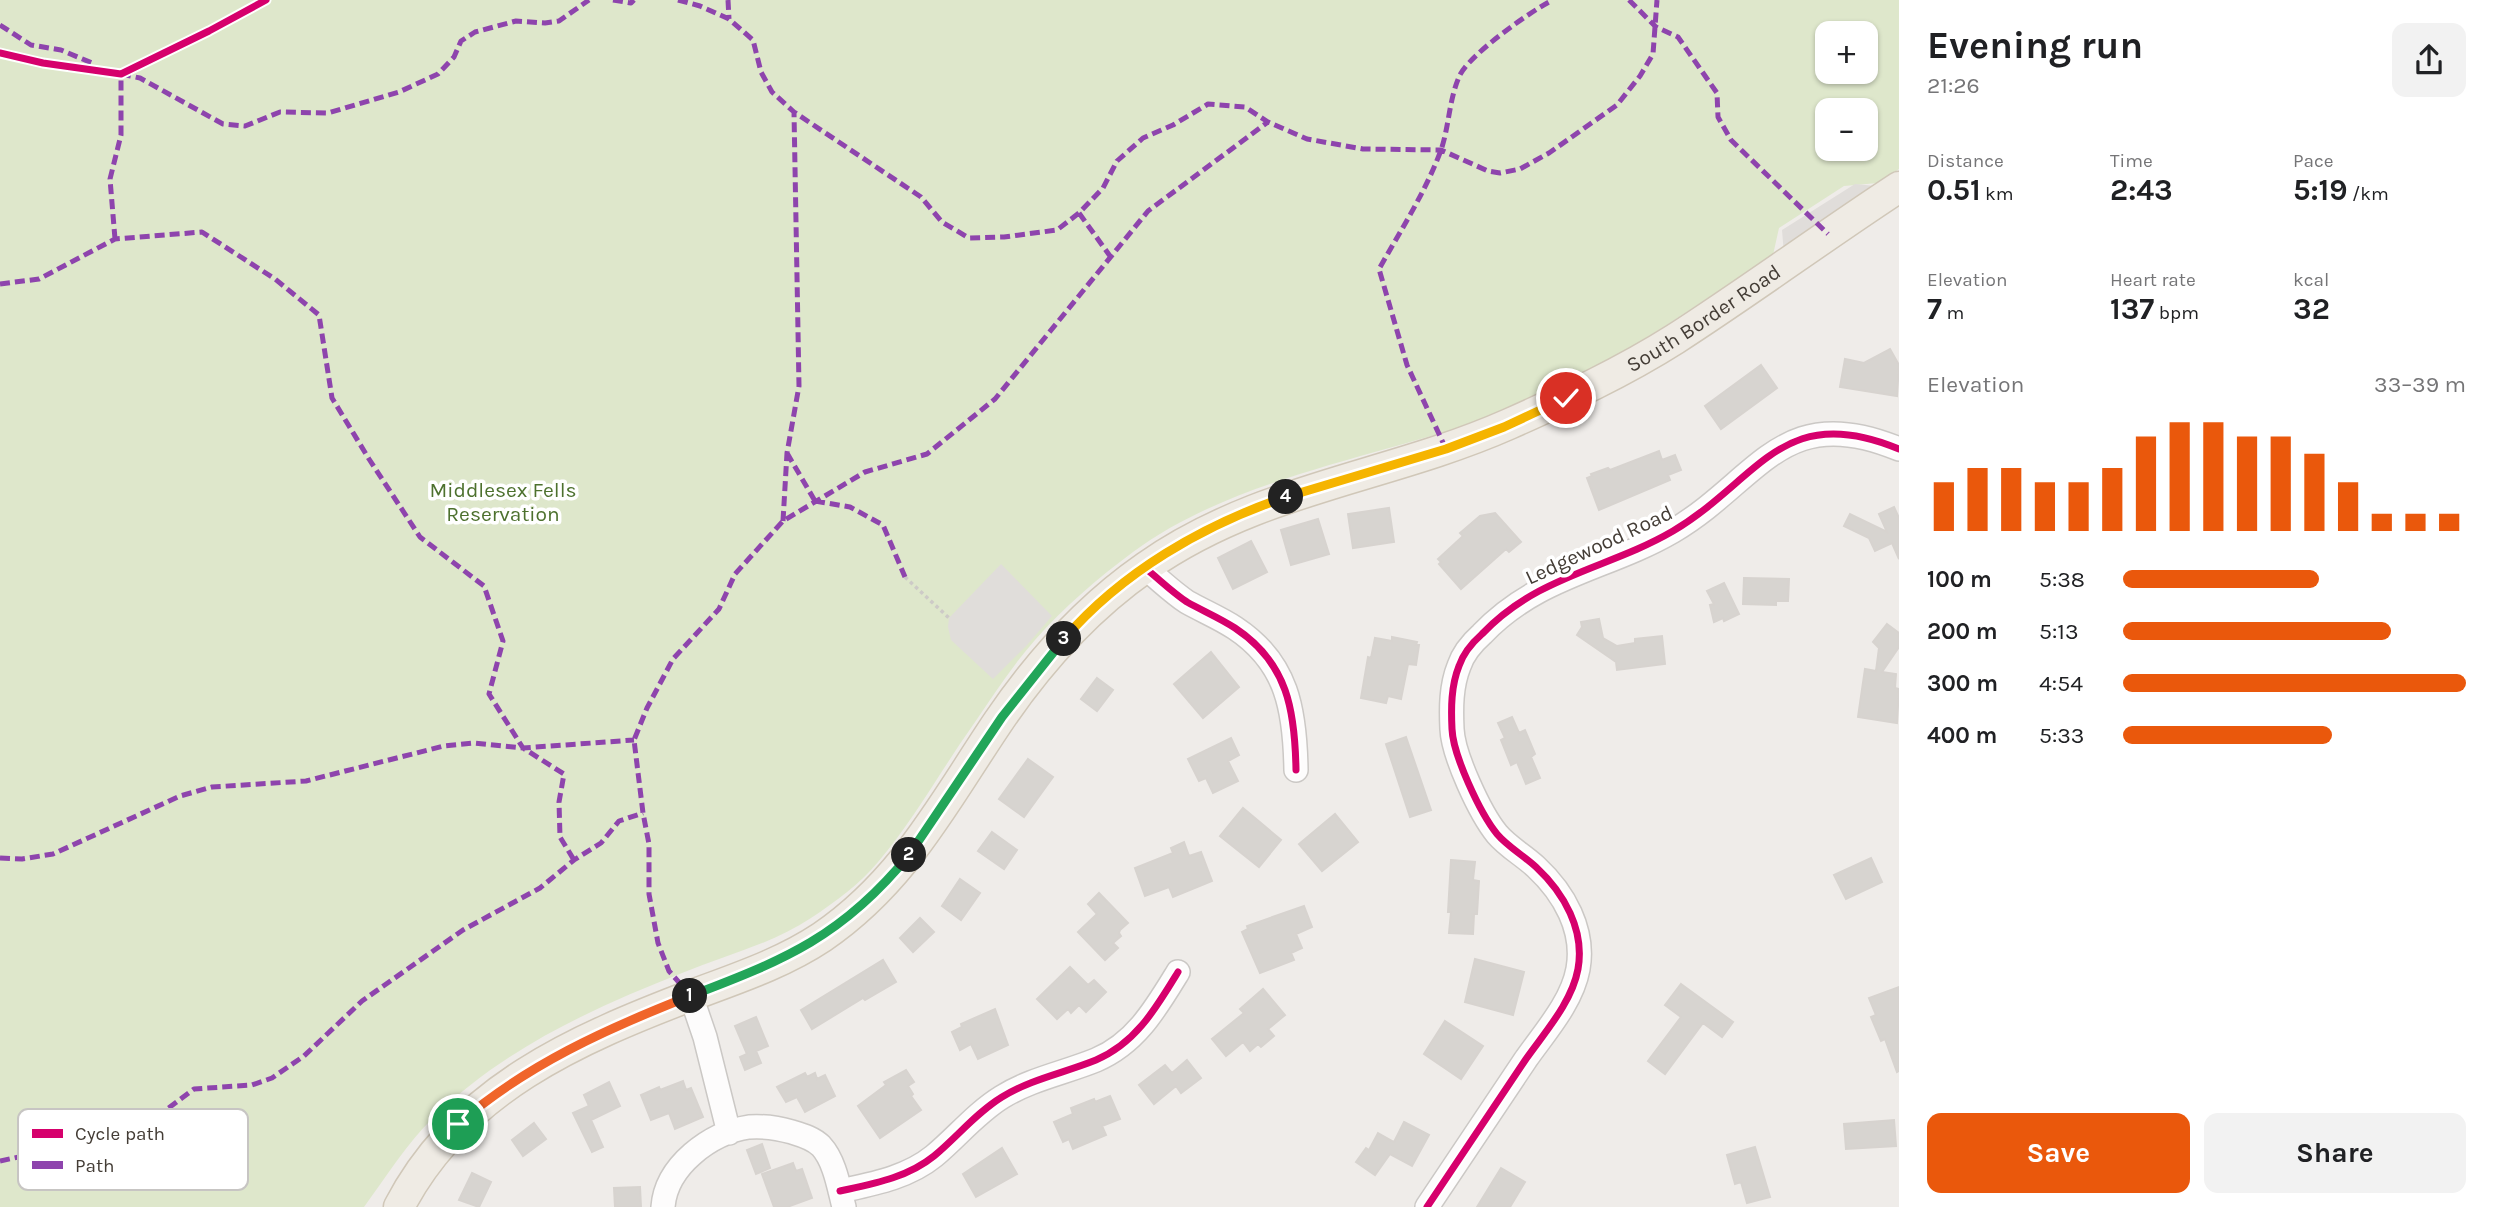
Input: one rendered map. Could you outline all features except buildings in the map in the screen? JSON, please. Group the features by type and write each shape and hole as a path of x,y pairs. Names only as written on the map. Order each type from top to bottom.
{"main road":[{"name":"South Border Road","path":"399,1207 409,1187 444,1139 481,1104 505,1086 593,1037 800,950 847,918 886,884 936,818 1002,717 1045,661 1098,605 1145,568 1186,541 1236,516 1324,485 1446,449 1504,427 1566,398 1673,340 1899,187"}],"street":[{"name":"Ledgewood Road","path":"1427,1207 1565,1000 1578,968 1578,938 1569,909 1554,886 1535,866 1498,835 1470,786 1452,733 1454,684 1459,664 1475,640 1496,619 1536,592 1675,530 1788,444 1811,436 1840,434 1879,440 1899,449"},
{"path":"1145,568 1185,601 1245,635 1273,664 1284,686 1293,715 1296,729 1296,770"},
{"path":"663,1207 671,1177 681,1164 708,1143 751,1127 784,1130 811,1139 826,1153 842,1199 918,1167 1001,1098 1038,1079 1115,1050 1153,1014 1178,972"},
{"path":"691,996 705,1037 729,1133"}],"path":[{"path":"905,577 949,618"}],"green space":[{"name":"Middlesex Fells Reservation","path":"0,0 1899,0 1899,169 1878,183 1844,186 1779,228 1773,255 1610,360 1543,395 1462,426 1266,485 1175,525 1133,552 1070,605 1027,650 1010,671 904,829 871,870 838,899 781,935 615,1001 550,1033 489,1071 461,1093 424,1127 364,1207 0,1207"}],"shaded area":[{"path":"1855,184 1875,186 1784,254 1782,230"},
{"path":"1001,564 1052,616 993,679 951,640 948,627 949,618"}],"marked path":[{"path":"121,74 140,78 223,124 245,126 280,112 328,113 399,92 438,74 454,57 461,41 475,32 516,21 559,21 589,0"},
{"path":"613,0 631,3 634,0"},
{"path":"678,0 729,19 753,40 761,72 772,92 794,112 921,197 942,222 969,238 1004,237 1057,230 1079,213 1103,188 1117,161 1143,138 1173,125 1208,104 1245,107 1268,122 1307,139 1363,149 1441,150 1488,171 1500,173 1520,169 1549,153 1617,105 1653,54 1657,0"},
{"path":"728,0 729,19"},
{"path":"1446,449 1407,365 1379,269 1435,165 1444,141 1456,86 1464,68 1501,34 1553,0"},
{"path":"1629,0 1656,27 1678,37 1717,93 1718,117 1731,140 1828,234"},
{"path":"0,25 31,45 61,50 92,63"},
{"path":"115,239 110,179 121,135 121,74"},
{"path":"783,521 787,453 799,386 794,112"},
{"path":"691,996 669,971 658,943 649,894 649,844 634,740 647,708 673,659 719,609 735,574 783,521 865,472 927,454 995,399 1148,211 1268,122"},
{"path":"1079,213 1110,256"},
{"path":"0,284 39,279 115,239 202,232 275,279 319,315 332,398 369,459 420,537 484,586 503,641 489,694 523,748 564,774 559,802 560,837 574,860"},
{"path":"787,453 815,501"},
{"path":"815,501 850,507 883,525 905,577"},
{"path":"0,858 22,859 53,854 180,796 212,787 306,781 444,746 474,743 523,748 634,740"},
{"path":"167,1109 194,1089 252,1085 272,1078 304,1056 362,1001 463,930 540,888 574,860 601,843 619,821 643,813"},
{"path":"0,1161 18,1157"}],"cycle path":[{"path":"0,53 43,63 121,74 266,0"},
{"path":"1427,1207 1564,1005 1578,969 1575,926 1563,900 1546,877 1497,834 1462,768 1452,729 1452,705 1456,674 1466,653 1504,614 1526,598 1673,531 1703,511 1774,452 1799,440 1826,434 1859,436 1899,449"},
{"path":"1145,568 1187,602 1235,628 1267,657 1285,690 1290,708 1296,770"},
{"path":"840,1191 889,1179 924,1164 1002,1097 1024,1085 1110,1053 1144,1023 1178,972"}],"route":[{"path":"458,1124 505,1086 563,1052 624,1023 773,964 814,943 847,918 886,884 911,853 1002,717 1070,633 1119,587 1186,541 1265,505 1446,449 1504,427 1566,398"}]}
